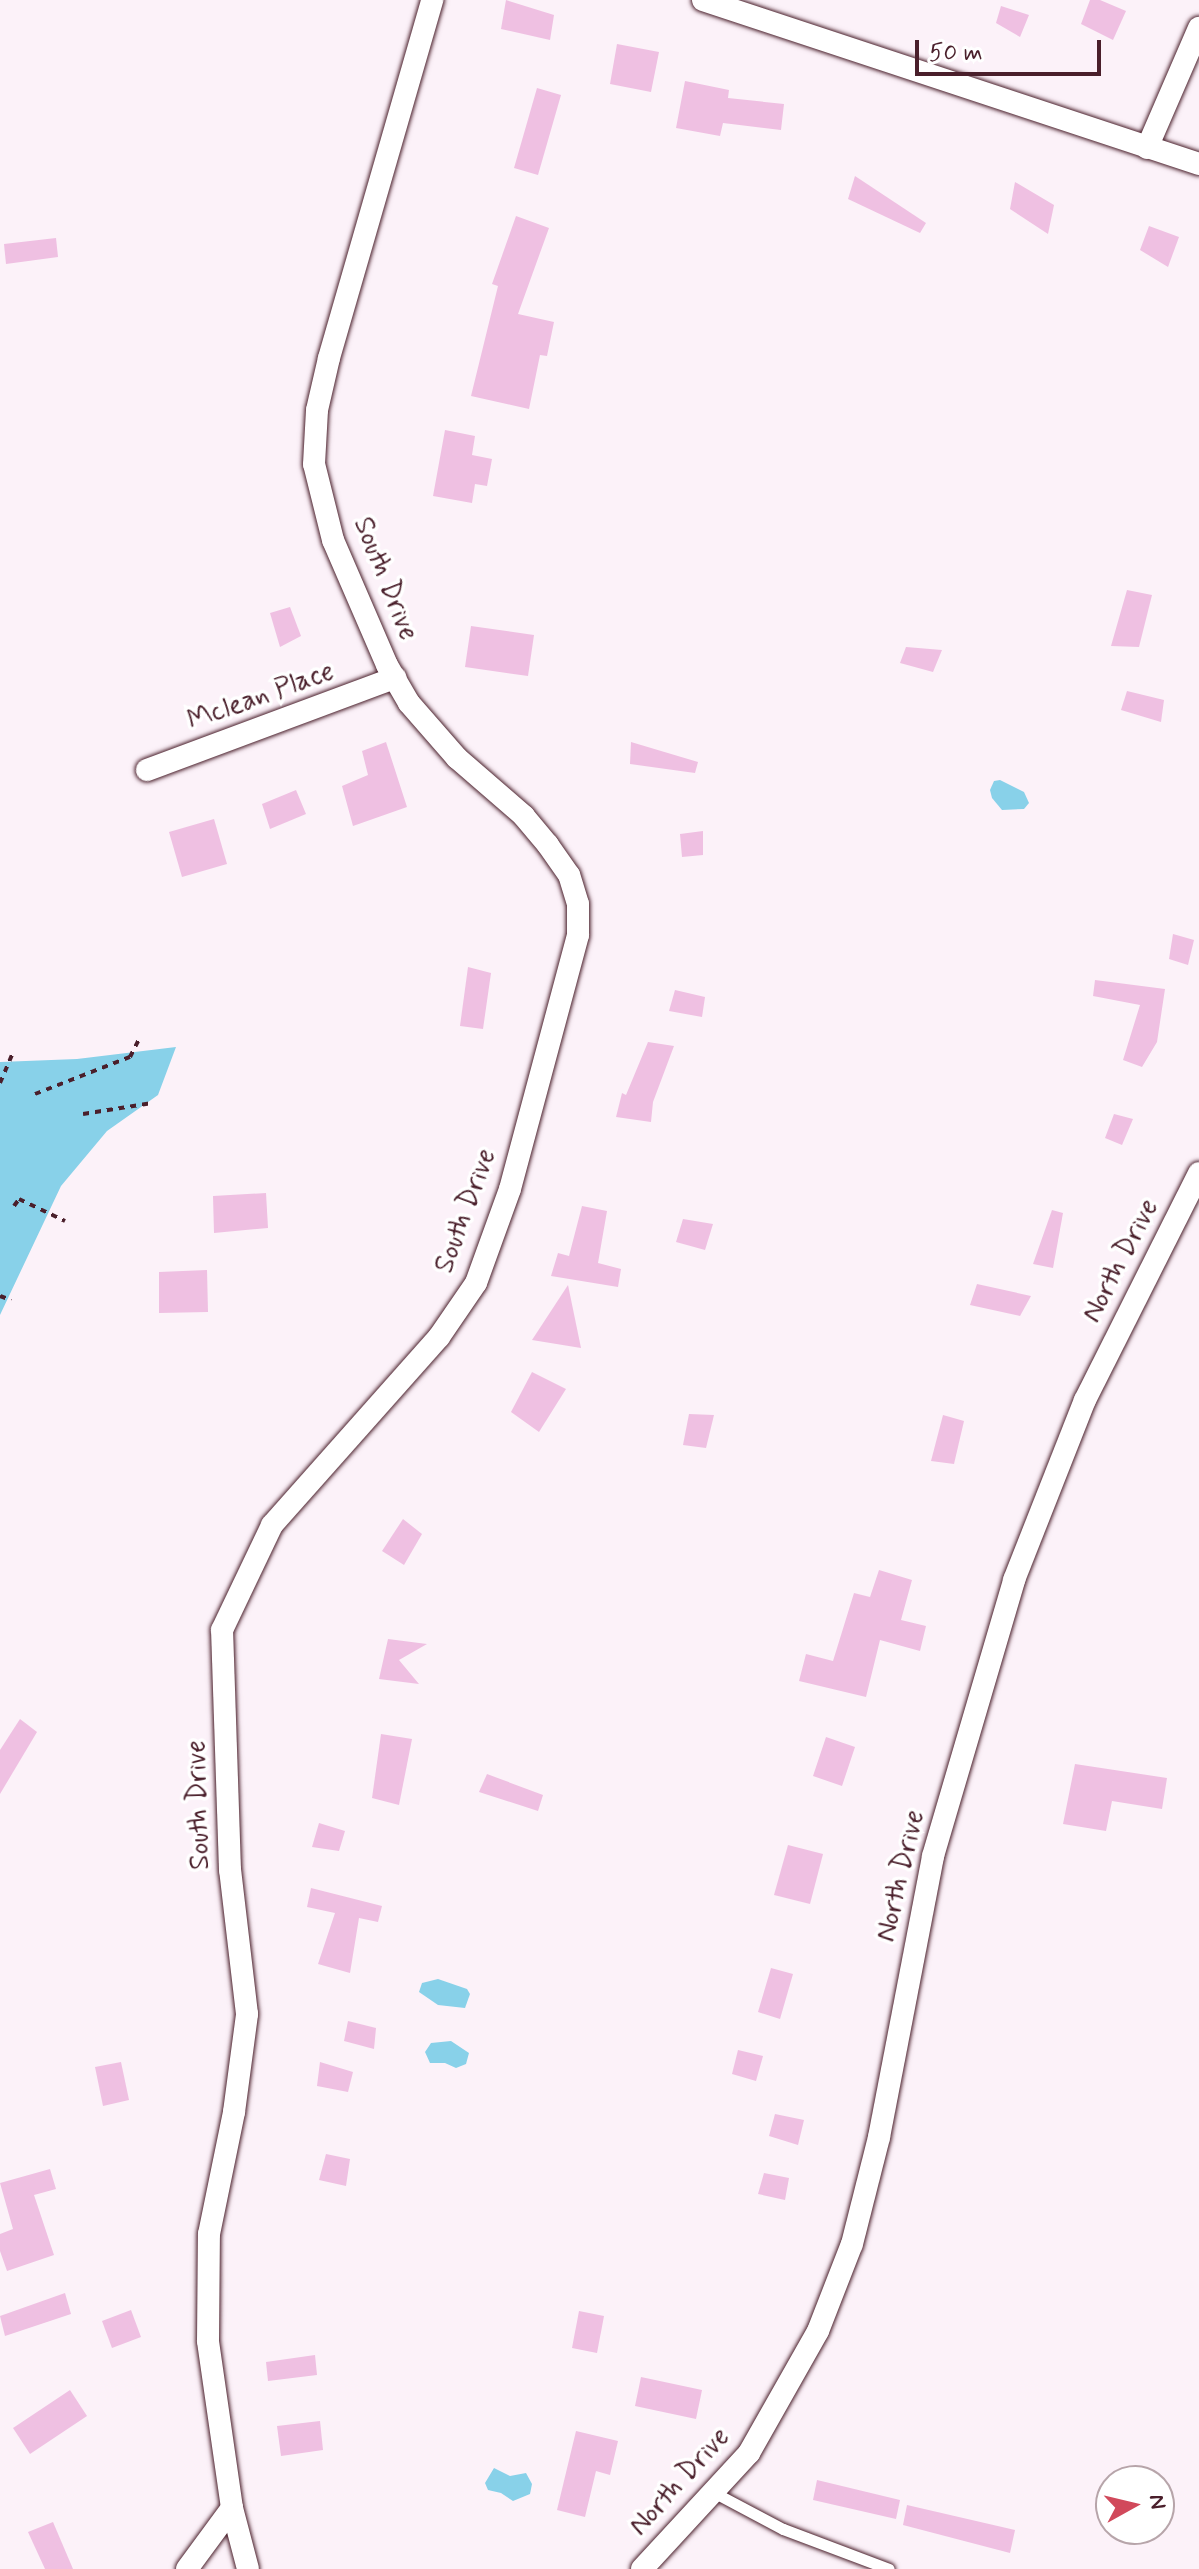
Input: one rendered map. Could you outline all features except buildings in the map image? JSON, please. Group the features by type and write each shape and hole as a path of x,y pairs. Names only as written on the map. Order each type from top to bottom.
{"street":[{"name":"South Drive","path":"232,2508 208,2341 209,2234 234,2112 247,2014 231,1876 222,1630 272,1525 439,1337 476,1283 510,1189 578,935 578,904 569,875 548,845 524,816 457,758 409,703 333,540 314,464 315,437 329,358 432,0"},
{"path":"703,0 1199,164"},
{"path":"1147,148 1199,28"},
{"name":"Mclean Place","path":"147,770 395,678"},
{"name":"North Drive","path":"642,2569 749,2453 802,2365 852,2244 879,2137 933,1856 1014,1580 1085,1400 1199,1173"},
{"path":"187,2569 232,2508"},
{"path":"232,2508 248,2569"}],"lane":[{"path":"715,2493 783,2529 889,2569"}],"path":[{"path":"35,1094 130,1057 139,1039"},
{"path":"0,1083 13,1052"},
{"path":"83,1114 152,1103"},
{"path":"14,1206 19,1199 65,1221"},
{"path":"0,1296 11,1300"}],"water":[{"path":"1000,780 1024,792 1029,803 1024,809 1002,810 992,798 990,790 994,781"},
{"path":"176,1047 158,1095 107,1131 61,1186 0,1315 0,1062 77,1059"},
{"path":"438,1979 467,1989 470,1994 465,2008 438,2005 419,1992 422,1983"},
{"path":"451,2041 469,2053 466,2064 456,2068 445,2063 430,2063 425,2052 431,2043"},
{"path":"494,2468 510,2476 526,2473 532,2484 530,2494 513,2501 501,2493 488,2490 485,2483"}]}
